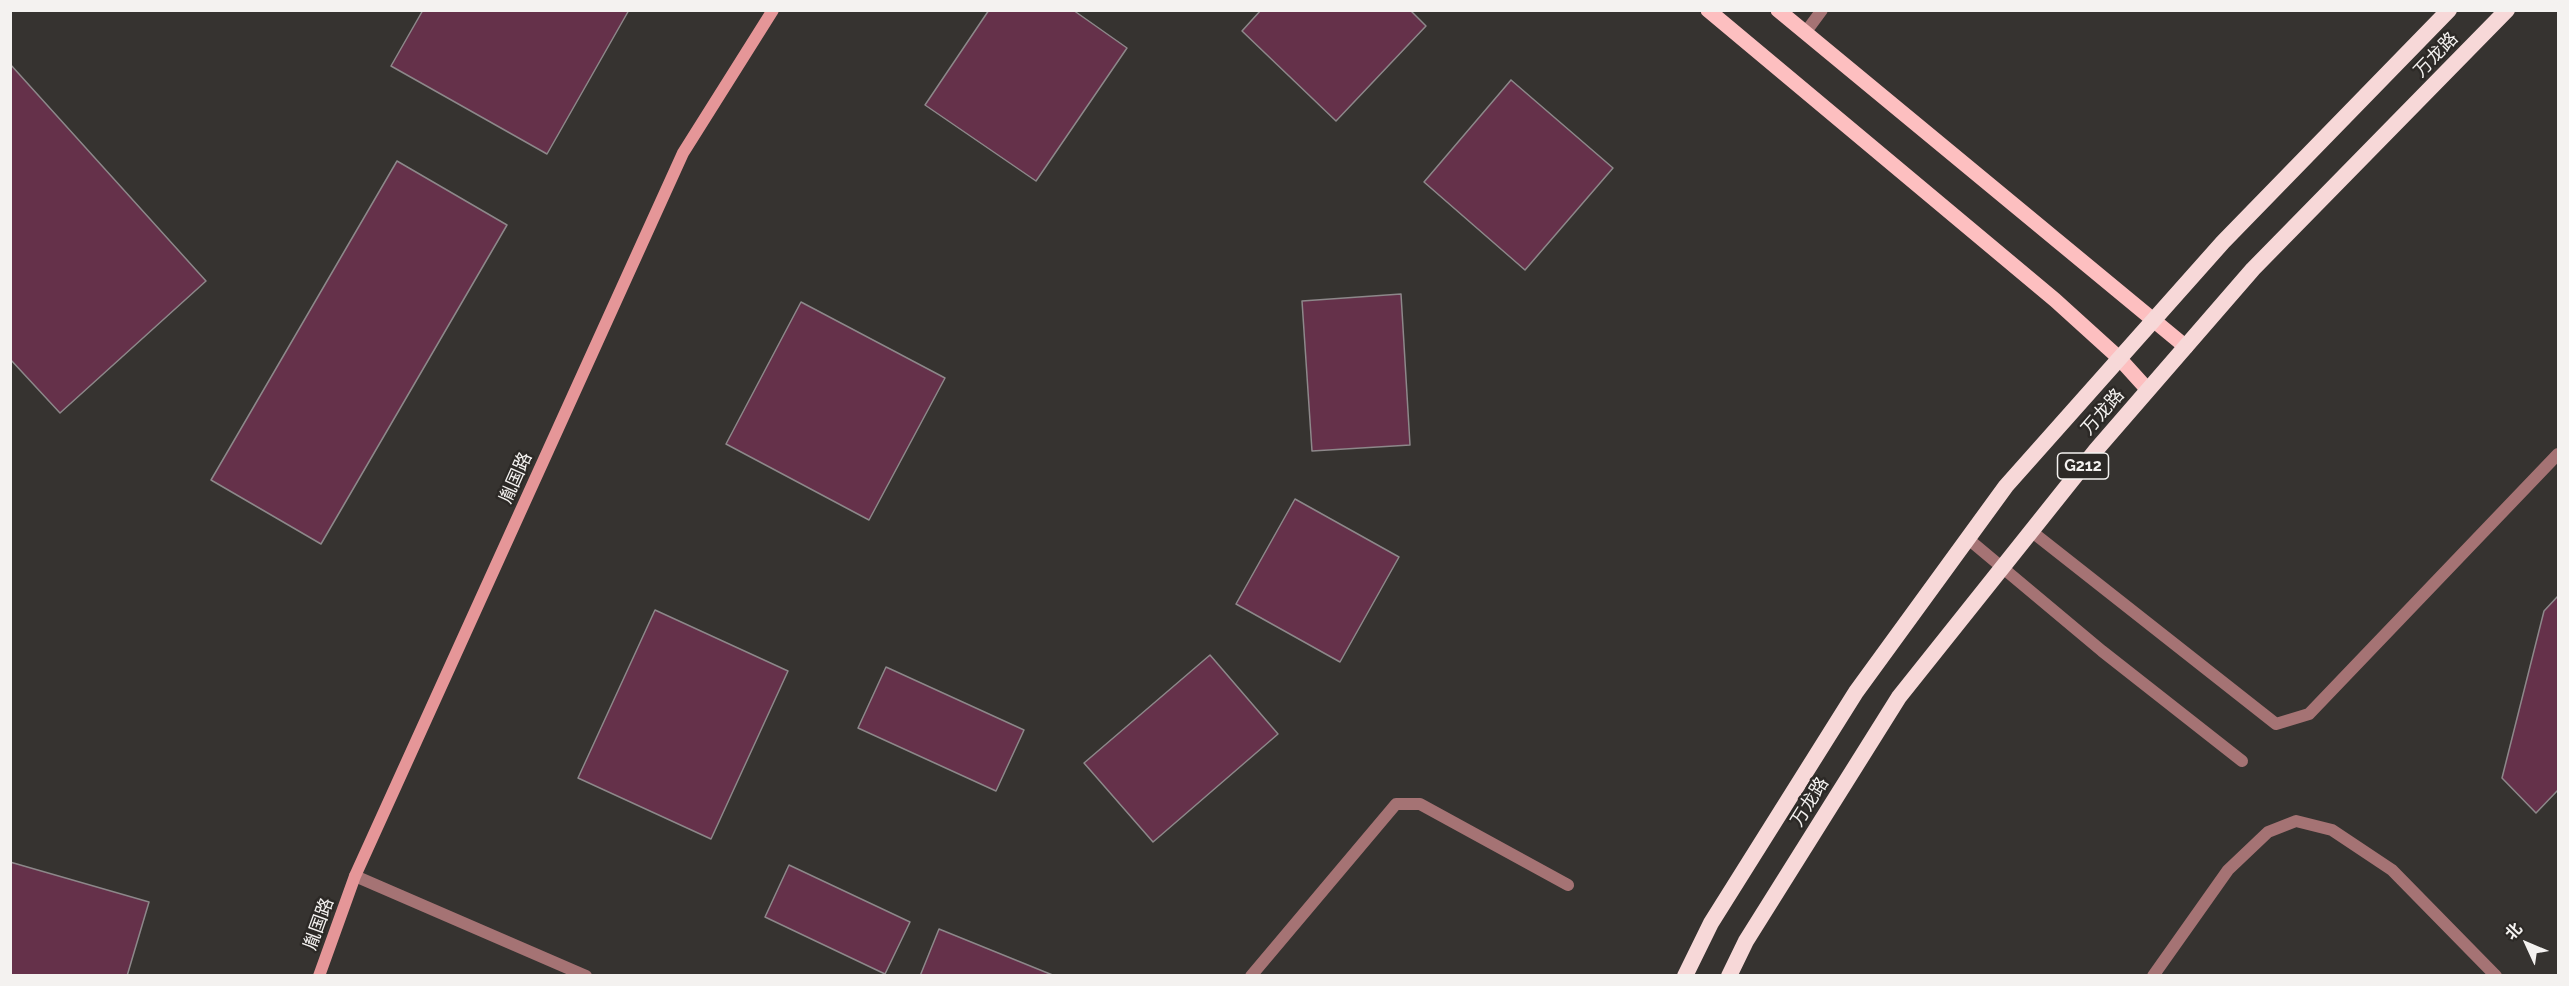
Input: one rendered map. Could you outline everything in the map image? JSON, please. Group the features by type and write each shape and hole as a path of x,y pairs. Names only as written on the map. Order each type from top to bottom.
{"highway":[{"name":"万龙路","path":"1685,975 1711,923 1856,692 2006,486 2223,242 2449,10"},
{"name":"万龙路","path":"1729,975 1746,941 1899,697 2031,531 2148,390 2253,269 2507,10"}],"main road":[{"name":"胤国路","path":"319,975 355,876 683,153 773,10"},
{"path":"1708,10 2055,300 2119,358 2148,390"},
{"path":"1778,10 2186,347"}],"street":[{"path":"1804,33 1822,10"},
{"path":"2031,531 2276,724 2309,714 2559,454"},
{"path":"1967,538 2002,569 2242,761"},
{"path":"1251,975 1396,804 1420,804 1568,885"},
{"path":"2153,975 2228,870 2268,832 2296,821 2332,830 2392,870 2496,975"},
{"path":"355,876 586,975"}],"building":[{"path":"423,10 629,10 547,154 391,66"},
{"path":"989,10 1073,10 1127,48 1036,181 925,105"},
{"path":"1261,10 1410,10 1426,26 1336,121 1242,31"},
{"path":"10,64 206,281 60,413 10,359"},
{"path":"1511,80 1613,168 1525,270 1424,182"},
{"path":"397,161 507,225 321,544 211,480"},
{"path":"1401,294 1410,445 1312,451 1302,301"},
{"path":"801,302 945,378 869,520 726,444"},
{"path":"1295,499 1399,557 1340,662 1236,604"},
{"path":"2558,596 2558,790 2536,813 2502,778 2544,611"},
{"path":"655,610 788,671 711,839 578,778"},
{"path":"1210,655 1278,734 1153,842 1084,763"},
{"path":"886,667 1024,730 996,791 858,728"},
{"path":"10,862 149,902 127,976 10,976"},
{"path":"789,865 910,922 885,974 765,917"},
{"path":"939,929 1055,976 920,976"}]}
